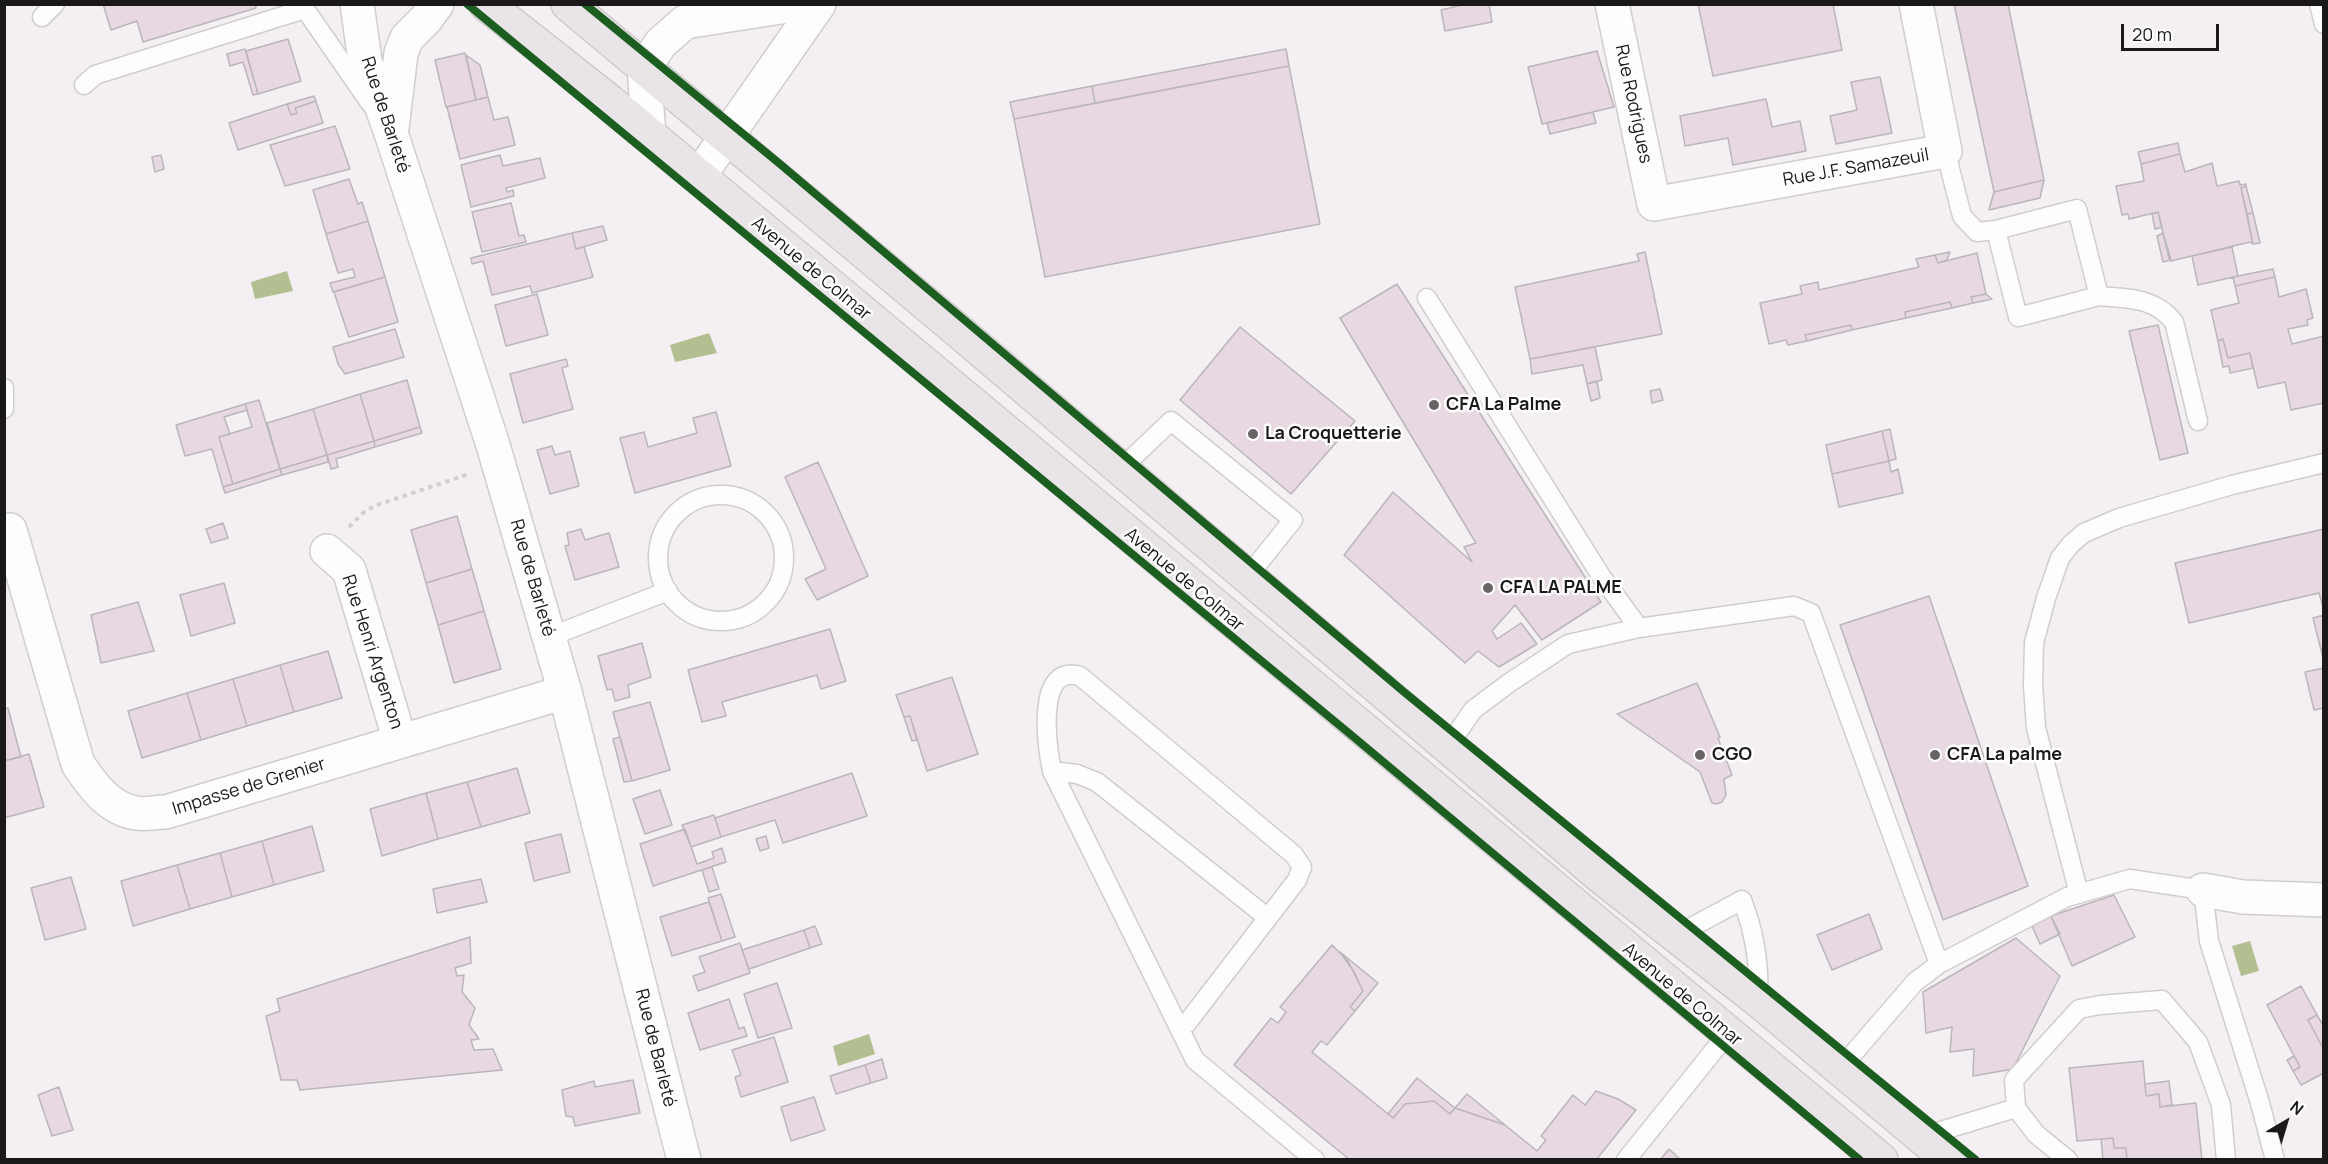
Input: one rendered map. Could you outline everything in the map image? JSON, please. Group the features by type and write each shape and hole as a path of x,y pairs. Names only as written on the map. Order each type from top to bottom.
{"main road":[{"name":"Avenue de Colmar","path":"486,4 699,176 1881,1160"},
{"path":"568,4 1248,576 1599,875 1758,1000 1949,1160"}],"street":[{"name":"Rue de Barleté","path":"357,4 365,61 391,133 498,464 565,692 684,1160"},
{"path":"391,133 401,53 407,38 426,20 437,4"},
{"path":"649,135 644,68 661,43 685,22 800,4"},
{"path":"699,176 819,4"},
{"name":"Rue Rodrigues","path":"1612,4 1654,204"},
{"name":"Rue J.F. Samazeuil","path":"1654,204 1945,152 1916,4"},
{"name":"Impasse de Grenier","path":"10,530 78,764 96,791 123,809 137,813 165,812 565,692"},
{"name":"Rue Henri Argenton","path":"327,551 349,570 400,741"},
{"path":"2203,890 2243,897 2324,900"}],"lane":[{"path":"2319,4 2324,24"},
{"path":"84,85 95,75 303,7 391,133"},
{"path":"1945,149 1962,216 1977,232 1996,230 2077,209 2099,296"},
{"path":"1996,230 2018,317 2099,296 2140,299 2165,311 2175,322 2198,421"},
{"path":"1427,298 1601,576 1639,628"},
{"path":"4,388 4,409"},
{"path":"1110,460 1130,460 1171,420 1293,520 1248,576"},
{"path":"2079,894 2036,728 2033,685 2034,644 2046,598 2060,558 2084,533 2119,518 2232,485 2324,463"},
{"path":"711,496 732,496 751,503 768,515 779,533 784,553 783,574 774,593 760,608 742,618 721,621 700,617 681,607 668,591 660,572 658,552 664,532 676,515 692,502 711,496"},
{"path":"549,637 668,591"},
{"path":"1448,746 1473,710 1568,644 1639,628 1794,606 1811,613 1939,964"},
{"path":"1179,1028 1187,1023 1268,918 1297,880 1302,867 1294,855 1080,676 1069,673 1062,675 1052,688 1047,713 1047,748 1052,771 1179,1028 1195,1060 1315,1160"},
{"path":"1052,771 1077,774 1097,782 1268,918"},
{"path":"1839,1070 1915,982 1939,964 2067,897 2130,879 2203,890 2209,941 2260,1103 2275,1160"},
{"path":"1675,936 1742,900 1753,928 1759,982 1758,1000"},
{"path":"2068,1160 2036,1134 2016,1108 2014,1080 2079,1009 2162,1000 2198,1042 2222,1105 2226,1160"},
{"path":"1626,1160 1729,1034"},
{"path":"1921,1137 2016,1108"}],"path":[{"path":"327,551 363,513 374,506 498,464"}],"shaded area":[{"path":"287,271 293,291 255,299 251,282"},
{"path":"709,333 717,353 675,362 670,345"},
{"path":"2250,941 2259,971 2241,976 2232,946"},
{"path":"869,1034 875,1054 838,1066 833,1046"}],"building":[{"path":"103,4 255,4 256,8 143,42 137,21 111,30"},
{"path":"1466,4 1489,4 1492,22 1445,31 1441,10"},
{"path":"1698,4 1833,4 1842,50 1713,76"},
{"path":"1954,4 2008,4 2044,180 1994,192"},
{"path":"288,39 301,81 258,94 246,51"},
{"path":"245,49 258,94 253,95 243,62 230,66 227,54"},
{"path":"1286,49 1289,66 1095,103 1092,86"},
{"path":"1597,51 1614,107 1542,124 1528,67"},
{"path":"465,53 476,100 446,107 435,60"},
{"path":"466,55 480,65 488,97 476,100"},
{"path":"1289,66 1320,224 1045,277 1014,119"},
{"path":"1880,77 1892,133 1836,144 1830,116 1857,110 1851,82"},
{"path":"1092,86 1095,103 1014,119 1010,102"},
{"path":"314,96 316,101 295,108 297,113 291,115 287,104"},
{"path":"488,97 494,120 508,117 515,145 460,159 447,107"},
{"path":"1766,99 1772,127 1800,121 1806,151 1733,165 1728,138 1685,146 1680,116"},
{"path":"316,101 323,123 238,150 229,123 287,104 291,115 297,113 295,108"},
{"path":"1593,112 1596,123 1550,134 1547,123"},
{"path":"335,126 350,169 285,186 270,145"},
{"path":"2178,143 2180,154 2141,164 2138,152"},
{"path":"2180,154 2185,172 2212,163 2217,186 2239,181 2240,185 2246,184 2241,188 2253,244 2250,242 2171,261 2158,212 2129,219 2128,214 2122,215 2116,186 2144,181 2141,164"},
{"path":"161,155 164,169 155,172 152,157"},
{"path":"500,155 503,166 540,158 545,178 506,188 507,192 513,190 514,196 471,207 461,165"},
{"path":"349,179 358,204 362,202 368,221 326,234 313,190"},
{"path":"2044,180 2040,198 1989,210 1994,192"},
{"path":"2246,186 2253,213 2247,214 2241,188"},
{"path":"511,203 519,236 524,235 526,242 482,252 472,212"},
{"path":"2158,212 2162,227 2155,229 2152,214"},
{"path":"2253,213 2260,243 2253,244 2247,214"},
{"path":"368,221 385,277 333,292 330,283 355,277 353,269 338,273 326,234"},
{"path":"603,226 607,240 576,249 572,233"},
{"path":"572,233 576,249 584,247 593,277 532,293 530,286 492,295 483,261 472,264 471,258"},
{"path":"2163,233 2171,260 2163,262 2157,236"},
{"path":"2232,247 2238,276 2198,285 2192,256"},
{"path":"1645,252 1662,334 1530,359 1515,287 1639,261 1637,254"},
{"path":"1950,252 1947,260 1938,263 1935,255"},
{"path":"1977,253 1986,294 1971,297 1973,303 1952,308 1950,302 1905,312 1906,318 1852,330 1851,325 1805,335 1807,341 1788,345 1786,340 1769,344 1760,303 1802,294 1800,286 1818,282 1819,290 1919,267 1916,259 1935,255 1938,263"},
{"path":"2273,269 2275,277 2235,286 2233,277"},
{"path":"385,277 398,322 349,337 334,292"},
{"path":"2275,277 2279,297 2306,289 2313,318 2307,320 2308,325 2288,329 2292,344 2324,336 2324,403 2291,410 2285,382 2258,388 2250,353 2228,358 2223,339 2218,341 2211,310 2239,303 2235,286"},
{"name":"CFA La Palme","path":"1397,284 1601,602 1542,640 1515,605 1492,631 1497,639 1521,623 1537,644 1499,667 1478,651 1465,663 1344,555 1393,492 1472,562 1464,547 1476,543 1340,318"},
{"path":"537,294 548,335 506,346 495,305"},
{"path":"1986,294 1992,299 1973,303 1971,297"},
{"path":"1950,302 1952,308 1906,318 1905,312"},
{"path":"1851,325 1852,330 1807,341 1805,335"},
{"path":"2158,325 2188,453 2160,460 2129,331"},
{"path":"1240,327 1355,421 1291,494 1180,400"},
{"path":"395,329 404,357 345,374 338,364 333,347"},
{"path":"2223,339 2228,358 2250,353 2253,368 2230,373 2229,366 2223,367 2218,341"},
{"path":"1595,347 1602,380 1587,384 1583,365 1532,374 1530,359"},
{"path":"566,359 568,366 562,368 573,409 523,423 510,374"},
{"path":"407,380 420,427 374,441 360,394"},
{"path":"1597,381 1600,398 1591,401 1587,384"},
{"path":"1660,389 1663,400 1652,403 1650,391"},
{"path":"360,394 374,441 327,455 313,409"},
{"path":"259,400 280,469 233,484 219,437 252,427 245,404"},
{"path":"245,404 247,410 224,417 230,434 219,437 233,484 223,487 212,449 185,456 176,425"},
{"path":"313,409 327,455 280,469 267,423"},
{"path":"716,412 731,466 635,493 620,438 644,432 648,447 697,433 693,418"},
{"path":"420,427 422,433 375,447 374,441"},
{"path":"1890,429 1896,459 1889,461 1882,431"},
{"path":"1882,431 1889,461 1832,474 1826,445"},
{"path":"374,441 375,447 336,459 338,467 331,469 327,455"},
{"path":"552,446 555,455 570,451 579,486 550,494 537,450"},
{"path":"327,455 328,462 282,475 280,469"},
{"path":"1889,461 1891,472 1898,469 1903,493 1839,507 1832,474"},
{"path":"818,462 868,576 817,600 805,579 826,569 785,477"},
{"path":"280,469 282,475 225,493 223,487"},
{"path":"457,516 472,569 426,583 411,530"},
{"path":"223,523 228,538 211,543 206,529"},
{"path":"581,529 585,540 609,533 619,567 575,580 565,546 569,545 567,533"},
{"path":"2324,529 2324,610 2319,593 2189,623 2175,563"},
{"path":"472,569 484,611 438,625 426,583"},
{"path":"224,583 235,623 191,636 180,595"},
{"name":"CFA La palme","path":"1929,596 2028,886 1943,920 1840,625"},
{"path":"138,602 154,651 101,663 91,615"},
{"path":"484,611 501,669 454,683 438,625"},
{"path":"2324,615 2324,662 2313,618"},
{"path":"830,629 846,681 821,689 817,675 722,702 726,716 702,722 688,670"},
{"path":"642,643 651,677 628,685 630,697 615,701 612,689 607,690 598,656"},
{"path":"328,651 342,698 294,712 280,665"},
{"path":"280,665 294,712 247,726 233,679"},
{"path":"2324,668 2324,708 2314,710 2305,672"},
{"path":"952,677 978,754 927,771 910,716 904,717 896,695"},
{"path":"233,679 247,726 201,740 187,693"},
{"name":"CGO","path":"1697,683 1720,737 1718,738 1732,775 1724,779 1726,795 1722,802 1717,804 1712,803 1700,772 1617,714"},
{"path":"187,693 201,740 142,758 128,711"},
{"path":"650,702 670,770 632,781 613,712"},
{"path":"8,708 21,757 4,761 4,709"},
{"path":"910,716 917,740 912,741 904,717"},
{"path":"620,737 632,781 624,782 613,739"},
{"path":"29,754 44,807 4,818 4,761"},
{"path":"517,768 530,813 481,827 467,782"},
{"path":"852,773 867,816 783,843 775,820 721,837 715,818"},
{"path":"467,782 481,827 438,839 426,793"},
{"path":"660,790 672,825 645,834 633,799"},
{"path":"426,793 438,839 382,856 370,809"},
{"path":"714,815 721,837 691,847 682,825"},
{"path":"312,826 324,871 274,885 262,841"},
{"path":"685,829 697,864 714,858 712,852 722,848 726,862 653,886 640,844"},
{"path":"561,834 570,872 534,881 525,843"},
{"path":"766,836 769,848 760,851 756,839"},
{"path":"262,841 274,885 232,897 220,853"},
{"path":"220,853 232,897 190,909 177,865"},
{"path":"177,865 190,909 133,926 121,881"},
{"path":"712,867 719,889 709,892 702,870"},
{"path":"71,877 86,929 45,940 31,888"},
{"path":"481,879 487,902 437,913 433,889"},
{"path":"721,894 735,937 722,941 708,898"},
{"path":"2114,895 2135,937 2072,966 2051,916"},
{"path":"709,902 722,941 672,956 660,917"},
{"path":"1869,914 1882,949 1832,970 1817,935"},
{"path":"2051,916 2060,934 2040,944 2032,926"},
{"path":"815,926 822,944 810,948 804,930"},
{"path":"804,930 810,948 749,969 742,950"},
{"path":"470,937 471,963 455,968 457,976 464,975 462,992 475,1008 469,1025 479,1039 471,1040 474,1050 493,1049 502,1070 300,1090 297,1080 281,1080 266,1016 280,1011 277,999"},
{"path":"2016,938 2060,976 2013,1069 1973,1076 1974,1049 1950,1052 1952,1027 1926,1033 1923,992"},
{"path":"740,943 750,973 698,991 693,976 705,972 699,957"},
{"path":"1332,945 1348,961 1363,991 1350,1007 1355,1011 1327,1045 1321,1041 1312,1052 1393,1118 1405,1104 1434,1101 1450,1114 1455,1108 1505,1125 1537,1151 1546,1140 1541,1136 1573,1095 1585,1105 1596,1091 1618,1099 1636,1110 1596,1160 1350,1160 1234,1065 1271,1018 1278,1023 1286,1012 1280,1007"},
{"path":"1340,952 1378,983 1355,1011 1350,1007 1363,991 1354,972"},
{"path":"777,983 792,1028 758,1038 744,994"},
{"path":"2301,986 2317,1015 2308,1020 2324,1050 2324,1073 2301,1085 2293,1071 2300,1067 2267,1005"},
{"path":"729,999 739,1029 744,1027 747,1036 700,1050 688,1013"},
{"path":"2317,1015 2324,1027 2324,1050 2308,1020"},
{"path":"774,1037 788,1082 741,1097 735,1077 741,1075 732,1050"},
{"path":"2294,1056 2300,1067 2293,1071 2287,1060"},
{"path":"882,1059 887,1078 871,1083 865,1065"},
{"path":"2143,1061 2146,1096 2159,1094 2160,1107 2196,1103 2202,1160 2127,1160 2126,1148 2114,1148 2113,1138 2077,1141 2069,1068"},
{"path":"865,1065 871,1083 836,1094 830,1076"},
{"path":"1417,1078 1455,1108 1450,1114 1434,1101 1405,1104 1393,1118 1388,1114"},
{"path":"633,1080 640,1113 575,1126 573,1117 566,1116 562,1090 594,1081 595,1087"},
{"path":"2169,1081 2172,1105 2160,1107 2159,1094 2146,1096 2145,1084"},
{"path":"59,1087 73,1130 52,1136 38,1095"},
{"path":"1467,1094 1505,1125 1455,1108"},
{"path":"814,1097 825,1130 791,1141 781,1107"},
{"path":"2113,1138 2114,1148 2126,1148 2127,1160 2103,1160 2101,1139"},
{"path":"1669,1149 1681,1160 1660,1160"}],"cycle path":[{"path":"467,4 1350,734 1860,1160"},
{"path":"585,4 780,164 1404,692 1976,1160"}],"place":[{"name":"CFA La Palme","path":"1434,405"},
{"name":"La Croquetterie","path":"1253,434"},
{"name":"CFA LA PALME","path":"1488,588"},
{"name":"CGO","path":"1700,755"},
{"name":"CFA La palme","path":"1935,755"}]}
